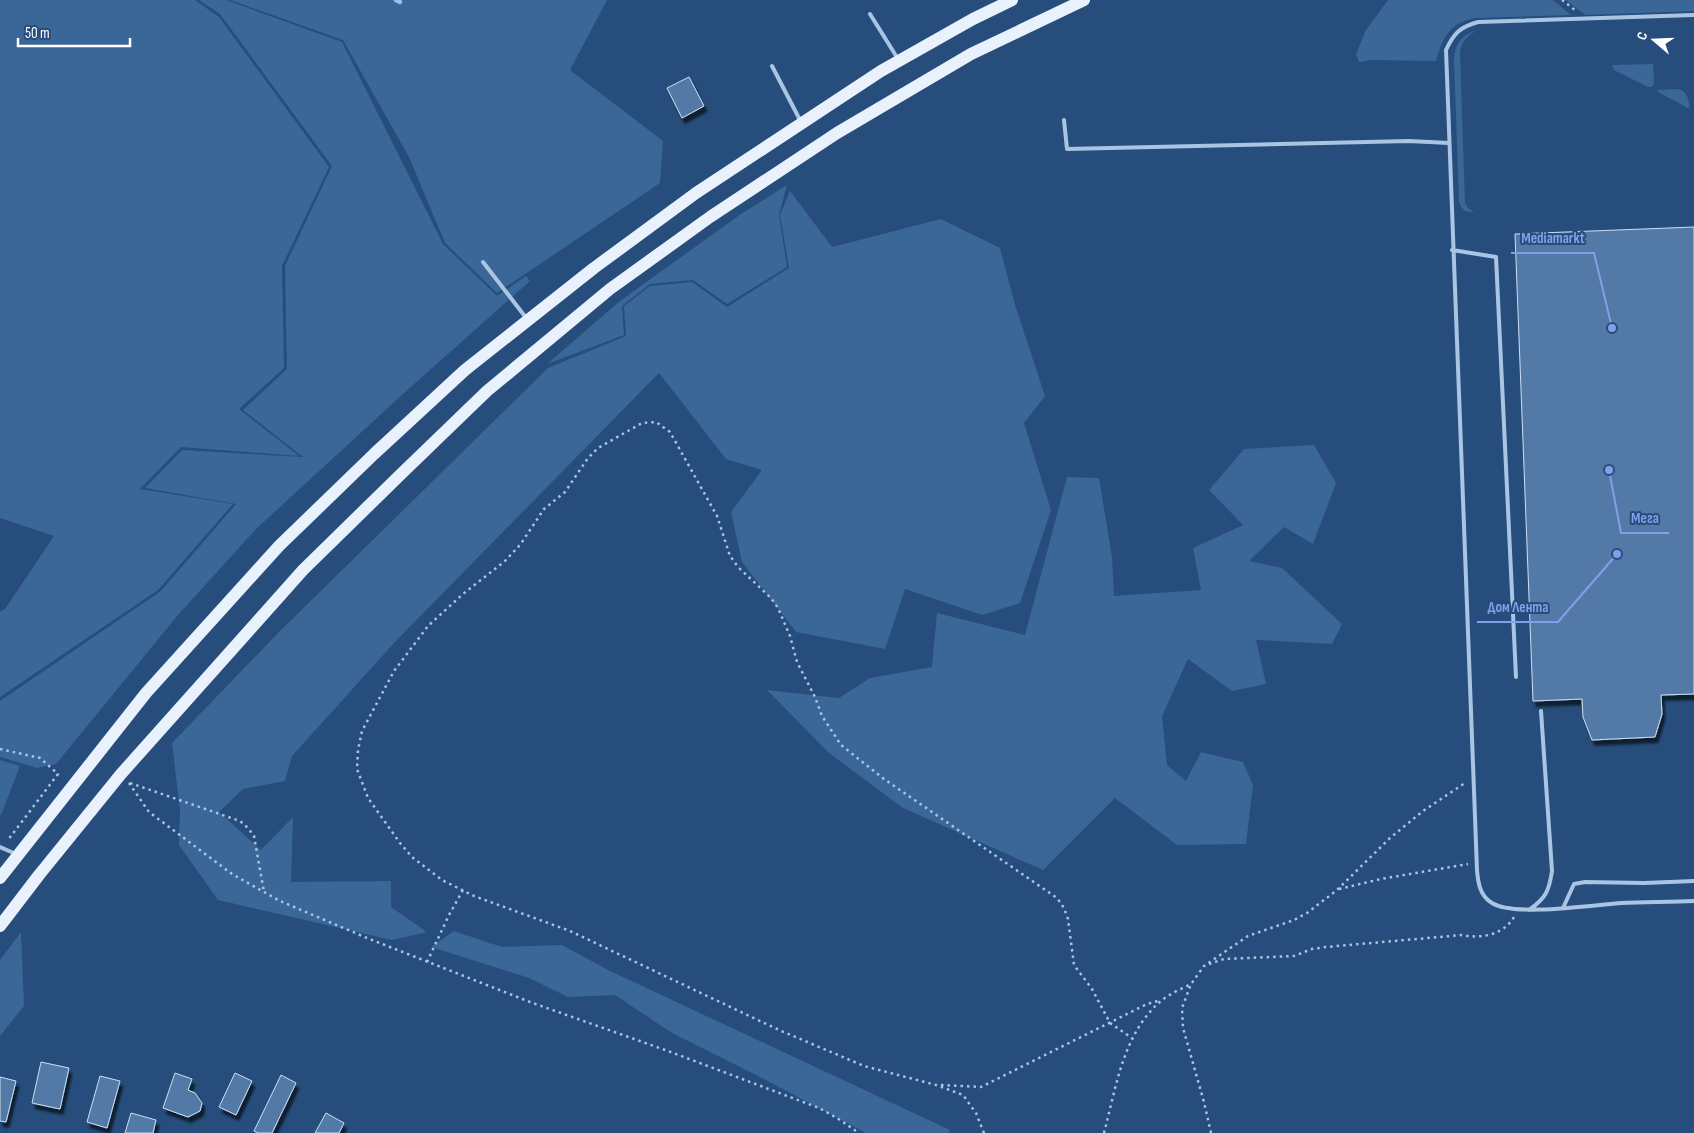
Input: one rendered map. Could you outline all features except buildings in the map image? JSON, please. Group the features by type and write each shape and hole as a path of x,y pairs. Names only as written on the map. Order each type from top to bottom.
{"main road":[{"path":"0,878 146,693 279,546 374,454 465,370 594,268 696,193 881,71 973,19 1012,0"},
{"path":"0,926 39,876 310,564 488,391 610,289 710,217 837,133 972,54 1084,0"}],"lane":[{"path":"870,14 899,61"},
{"path":"1694,14 1478,22 1465,26 1452,36 1446,50 1476,862 1479,889 1492,903 1506,909 1518,910 1623,903 1694,901"},
{"path":"772,66 802,123"},
{"path":"1064,120 1067,149 1399,141 1449,143"},
{"path":"1452,250 1496,257 1516,677"},
{"path":"483,262 528,320"},
{"path":"1530,910 1542,902 1550,888 1552,871 1541,711"},
{"path":"1,847 18,854"},
{"path":"1563,908 1574,884 1585,882 1694,882"}],"path":[{"path":"984,1133 976,1113 963,1095 936,1085 864,1066 779,1030 570,931 474,896 442,880 412,856 400,843 368,798 358,769 358,750 362,730 394,671 428,626 463,594 505,561 520,545 544,509 565,492 588,458 598,448 642,423 656,422 670,432 717,516 730,556 738,567 771,598 778,608 790,636 797,662 822,716 841,745 884,778 1057,898 1064,908 1068,919 1074,964 1092,990 1110,1023 1132,1038"},
{"path":"0,749 40,758 58,774 1,847"},
{"path":"1211,1133 1183,1028 1182,1008 1191,984 1204,966 1248,936 1294,920 1337,890 1423,811 1473,778"},
{"path":"125,779 240,821 254,836 264,892"},
{"path":"125,779 149,812 232,874 280,901 367,938 530,1002 668,1051 819,1108 859,1133"},
{"path":"1337,890 1381,879 1476,862"},
{"path":"427,962 463,890"},
{"path":"1204,966 1224,959 1294,956 1312,949 1462,935 1471,937 1486,936 1495,933 1509,924 1518,910"},
{"path":"936,1085 982,1087 1148,1004 1162,1000 1191,984"},
{"path":"1104,1133 1123,1062 1132,1038 1148,1015 1162,1000"}],"shaded area":[{"path":"0,0 195,0 219,17 329,167 282,266 284,368 239,409 299,456 181,447 140,489 233,504 158,590 0,697 0,612 5,609 54,536 0,518"},
{"path":"199,0 226,0 342,42 443,244 497,296 526,276 530,281 256,529 178,615 56,764 37,768 0,757 0,701 161,591 236,504 145,488 182,450 303,457 243,410 287,369 285,266 332,166 220,14"},
{"path":"230,0 607,0 570,70 663,141 660,183 497,293 445,243 409,157 343,40"},
{"path":"1388,0 1553,0 1571,15 1476,18 1459,23 1448,32 1436,61 1372,60 1359,62 1356,54 1366,30"},
{"path":"1566,0 1694,0 1694,11 1585,15"},
{"path":"1477,30 1465,39 1460,52 1465,203 1474,212 1471,212 1466,211 1459,202 1454,58 1456,48 1461,40 1468,34"},
{"path":"1653,64 1654,84 1652,87 1648,87 1614,70 1612,65"},
{"path":"1678,89 1684,91 1687,95 1690,106 1688,108 1657,90"},
{"path":"787,185 779,215 787,267 727,304 693,280 650,284 622,306 624,335 547,364 620,301 741,214"},
{"path":"790,191 832,247 941,219 1000,248 1015,305 1045,396 1024,423 1051,510 1020,603 982,615 905,589 885,649 796,632 742,562 731,512 762,470 726,459 659,373 394,643 292,756 285,781 243,789 219,812 261,850 293,817 291,882 391,881 391,907 427,932 392,940 218,900 179,845 180,810 172,743 279,632 548,368 626,336 624,306 650,286 692,282 727,307 789,268 780,215"},
{"path":"1314,445 1336,483 1313,544 1284,527 1249,561 1282,568 1342,624 1332,644 1256,640 1266,684 1232,691 1188,659 1162,716 1167,765 1186,781 1201,752 1243,762 1253,785 1246,844 1177,845 1115,798 1043,870 903,808 829,753 767,690 839,698 870,678 932,667 937,613 1025,635 1067,477 1099,478 1112,557 1114,596 1201,590 1193,548 1243,525 1209,490 1244,449"},
{"path":"0,760 20,766 1,815 0,814"},
{"path":"454,931 502,947 562,945 608,970 950,1130 949,1133 866,1133 672,1033 615,995 568,997 529,978 431,947"},
{"path":"21,932 24,1006 0,1036 0,960"}],"waterway":[{"path":"396,0 400,2"}],"place":[{"name":"Mediamarkt","path":"1612,328"},
{"name":"Мега","path":"1609,470"},
{"name":"Дом Лента","path":"1617,554"}]}
